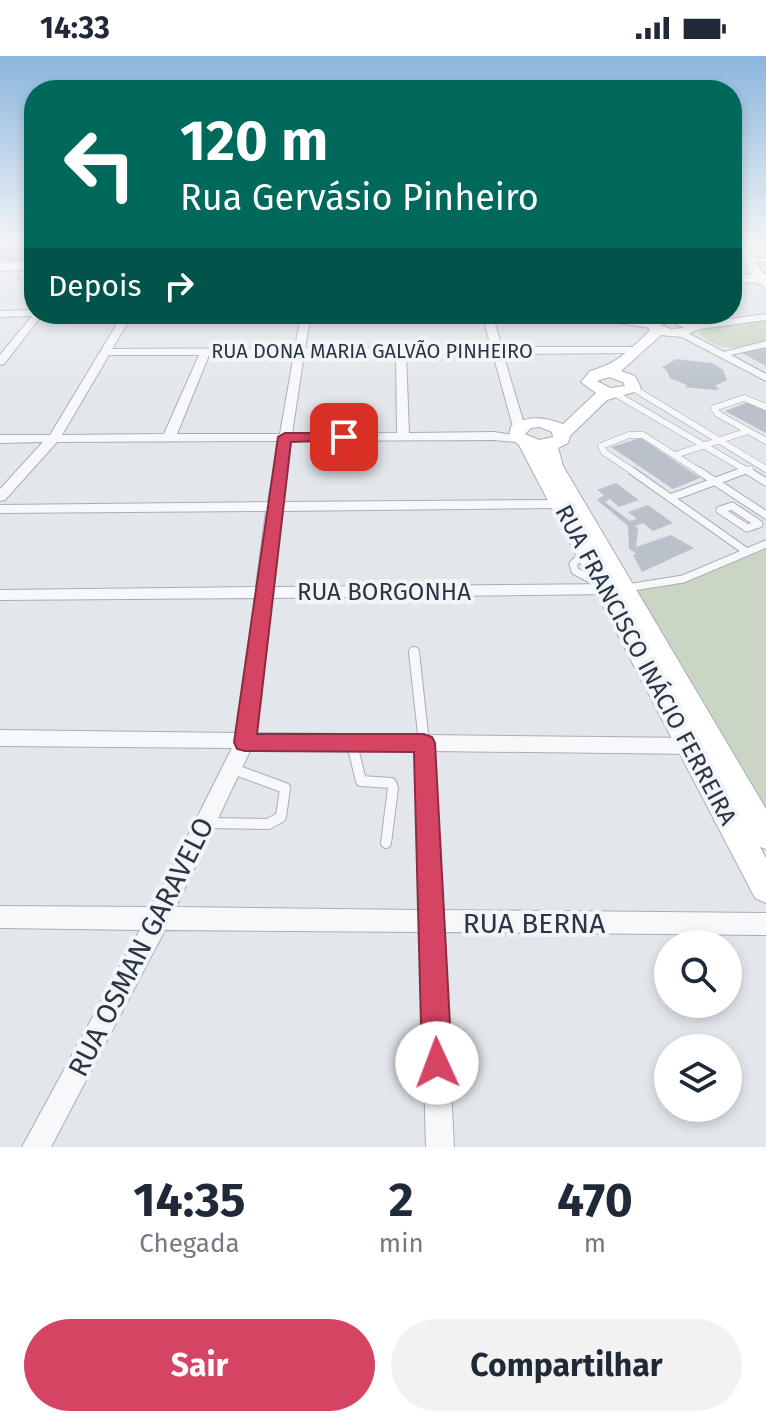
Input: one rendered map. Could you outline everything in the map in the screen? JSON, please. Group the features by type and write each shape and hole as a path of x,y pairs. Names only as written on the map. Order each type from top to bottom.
{"street":[{"path":"0,314 24,314"},
{"path":"742,320 766,317"},
{"path":"0,362 4,352 28,324"},
{"path":"0,497 54,438 122,324"},
{"name":"RUA OSMAN GARAVELO","path":"36,1147 157,921 244,744 274,505 304,324"},
{"path":"490,324 535,435"},
{"path":"623,379 639,350 671,324 712,324"},
{"path":"671,324 766,372"},
{"path":"671,324 766,378"},
{"path":"0,439 535,435 612,393 671,324"},
{"path":"728,353 766,344"},
{"name":"RUA DONA MARIA GALVÃO PINHEIRO","path":"105,352 639,350"},
{"path":"169,438 205,352"},
{"path":"401,352 403,437"},
{"path":"535,435 583,398 592,376 623,379"},
{"path":"590,385 612,393"},
{"name":"RUA FRANCISCO INÁCIO FERREIRA","path":"535,435 558,504 584,553 610,587"},
{"name":"RUA FRANCISCO INÁCIO FERREIRA","path":"535,435 554,466 610,587 702,746 766,836"},
{"path":"0,509 558,504"},
{"name":"RUA BORGONHA","path":"0,595 610,587"},
{"path":"0,738 244,744 702,746"},
{"path":"424,743 440,1147"},
{"name":"RUA FRANCISCO INÁCIO FERREIRA","path":"702,746 766,888"},
{"name":"RUA BERNA","path":"0,917 157,921 766,924"}],"lane":[{"path":"623,379 764,466"},
{"path":"612,393 660,421 670,423 766,482"},
{"path":"766,407 744,398 714,408 766,441"},
{"path":"670,423 684,419"},
{"path":"675,455 748,431"},
{"path":"766,515 640,434 629,435 601,447 670,498 751,550 766,556"},
{"path":"670,498 764,466"},
{"path":"732,506 745,514 759,524 747,528 720,510 732,506"},
{"path":"745,514 757,509"},
{"path":"610,587 683,579 766,544"},
{"path":"414,652 424,743"},
{"path":"352,744 361,781 366,784 391,783 393,788 386,843"},
{"path":"205,823 268,824 281,817 285,788 232,768"}],"green space":[{"path":"766,319 766,341 748,346 722,347 699,333 708,326"},
{"path":"766,545 766,823 635,588 675,583"}],"building":[{"path":"766,348 766,366 742,353"},
{"path":"676,359 712,363 725,371 727,380 715,386 720,389 714,390 685,387 687,385 670,378 666,369 661,368"},
{"path":"749,402 766,411 766,433 725,411"},
{"path":"641,438 700,478 673,489 611,447"},
{"path":"616,483 639,500 619,507 610,499 605,502 630,521 637,519 628,512 648,505 673,523 653,531 643,523 635,526 638,528 636,547 671,535 694,548 642,572 633,555 637,554 629,549 628,526 597,500 604,495 597,490"}],"route":[{"path":"344,437 285,437 262,593 245,742 424,743 437,1063"}]}
